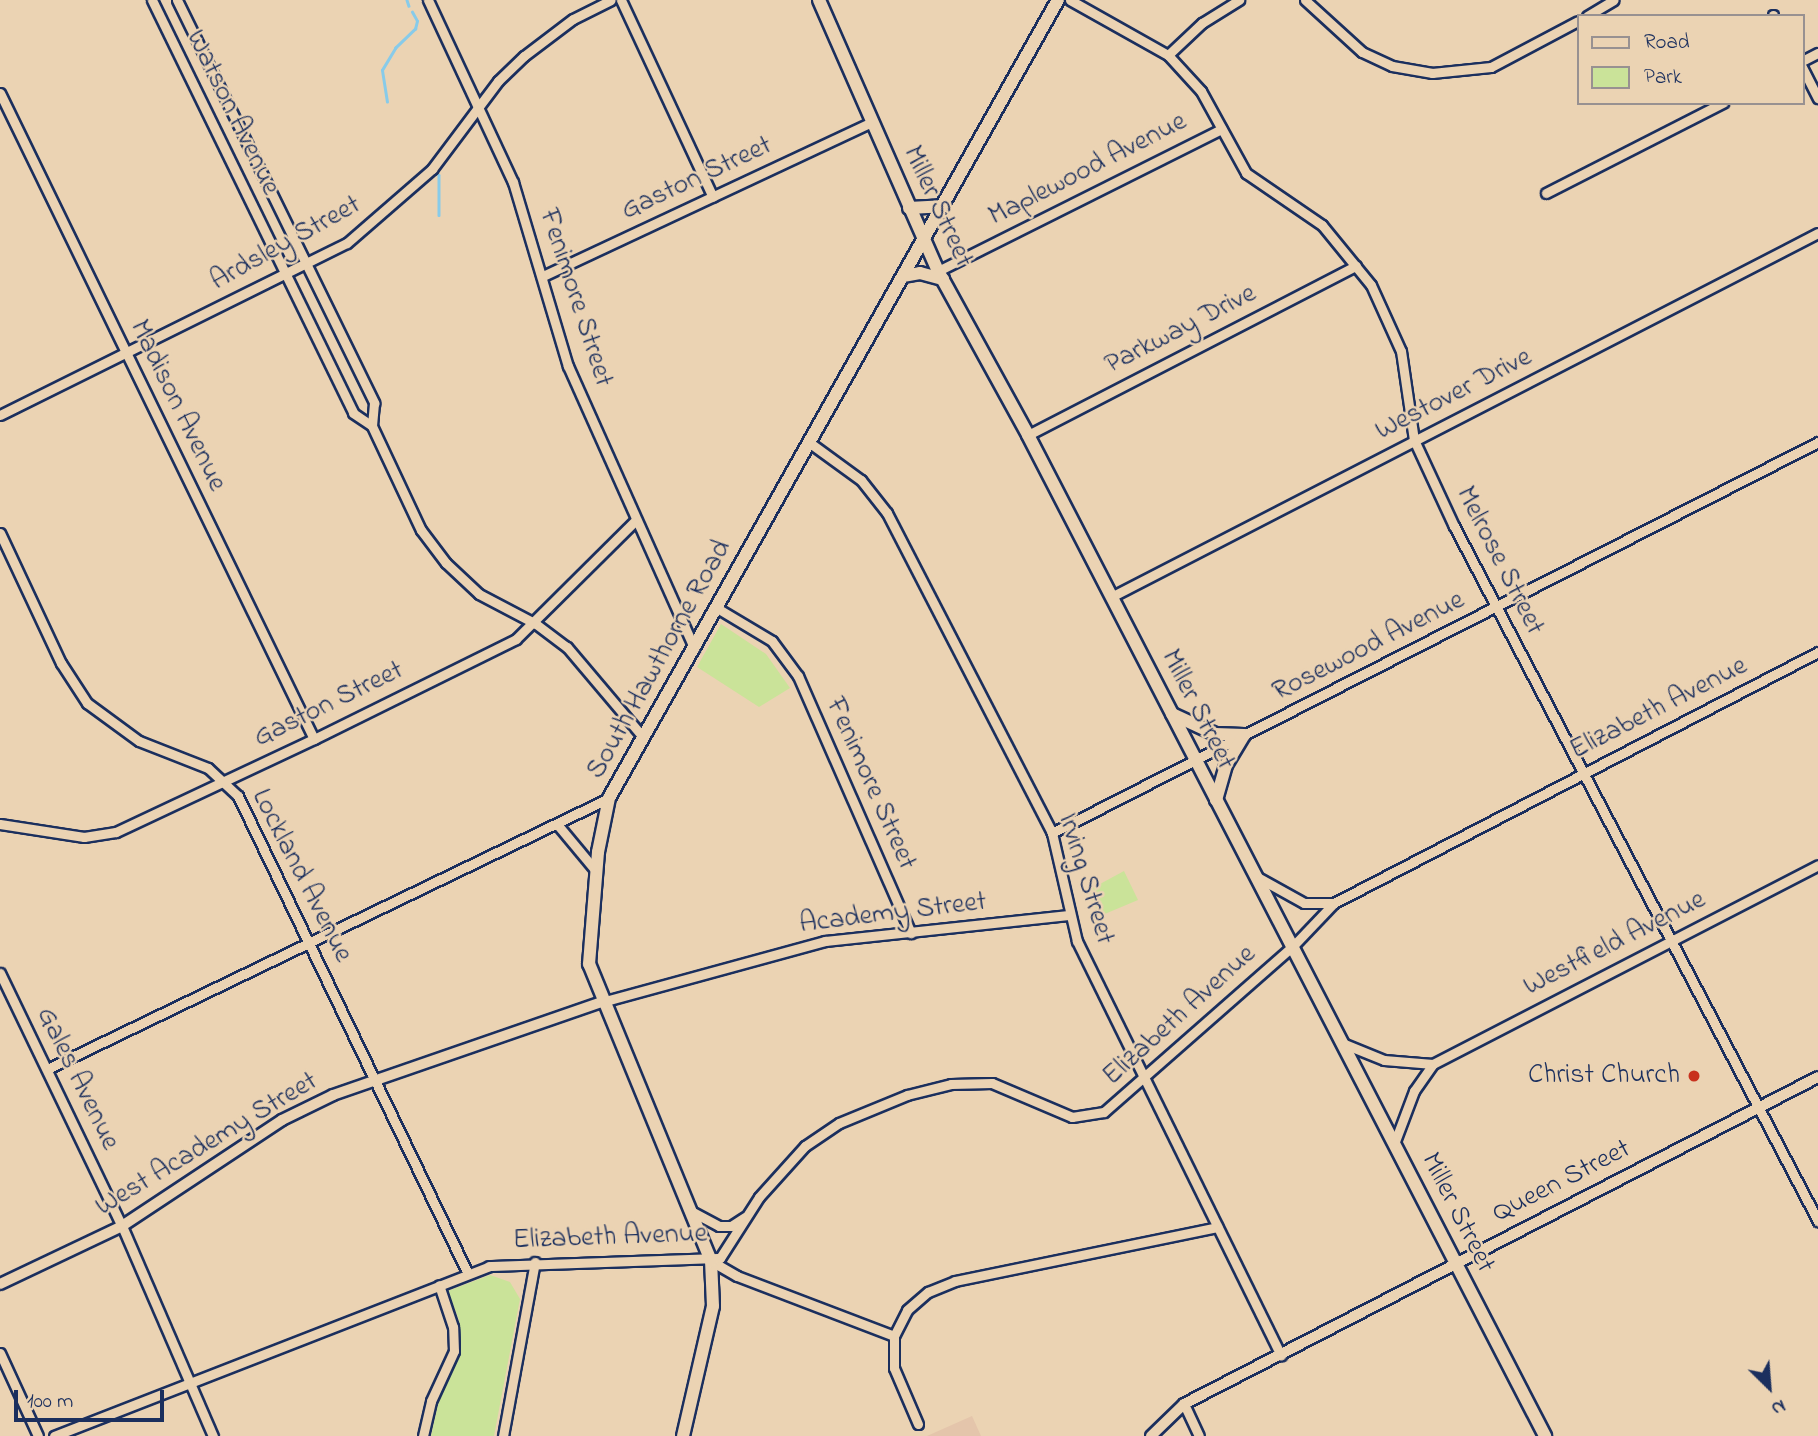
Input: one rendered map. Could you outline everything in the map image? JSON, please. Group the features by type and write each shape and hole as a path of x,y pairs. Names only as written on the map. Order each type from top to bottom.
{"main road":[{"name":"Miller Street","path":"819,0 923,241 1028,435 1545,1436"},
{"name":"South Hawthorne Road","path":"684,1436 712,1306 711,1261 602,1002 589,964 596,871 609,798 1058,0"},
{"path":"909,208 943,206"},
{"path":"903,276 920,273 941,275"},
{"path":"1172,714 1215,734 1244,735 1226,765 1216,800"}],"street":[{"name":"Watson Avenue","path":"152,0 353,413 372,426"},
{"name":"Watson Avenue","path":"177,0 374,403 372,426 421,530 446,563 479,594 536,624 577,658 643,737"},
{"name":"Fenimore Street","path":"428,0 513,182 568,366 694,648"},
{"name":"Ardsley Street","path":"0,415 347,243 401,200 432,169 477,107 547,36 611,0"},
{"path":"621,0 713,197"},
{"name":"Melrose Street","path":"1070,0 1168,55 1201,91 1246,173 1322,225 1356,265 1383,305 1397,340 1414,440 1497,609 1674,938 1818,1221"},
{"path":"1168,55 1202,23 1239,0"},
{"path":"1305,0 1362,52 1392,66 1432,73 1491,67 1576,22"},
{"path":"1590,14 1614,0"},
{"path":"1804,71 1818,98"},
{"name":"Madison Avenue","path":"0,93 314,739"},
{"path":"1546,193 1719,105"},
{"name":"Gaston Street","path":"543,276 870,123"},
{"name":"Maplewood Avenue","path":"941,275 1222,129"},
{"name":"Westover Drive","path":"1111,597 1818,233"},
{"name":"Parkway Drive","path":"1028,435 1356,265"},
{"name":"Rosewood Avenue","path":"1052,833 1497,609 1818,442"},
{"name":"Irving Street","path":"810,443 861,480 887,513 1052,833 1077,941 1281,1355"},
{"name":"Gaston Street","path":"0,824 98,836 137,823 314,739 516,639 536,624 635,521"},
{"name":"Lockland Avenue","path":"0,533 61,663 87,703 115,728 193,759 224,780 238,796 468,1274"},
{"name":"Fenimore Street","path":"717,608 772,640 798,676 911,933"},
{"name":"Elizabeth Avenue","path":"54,1436 439,1285 509,1262 711,1261 732,1243 747,1216 785,1165 819,1135 906,1095 951,1084 992,1083 1082,1117 1112,1108 1293,946 1334,902 1818,652"},
{"path":"47,1069 609,798"},
{"path":"557,824 596,871"},
{"name":"Westfield Avenue","path":"1394,1144 1414,1091 1433,1064 1818,865"},
{"name":"Elizabeth Avenue","path":"1256,876 1304,903 1334,902"},
{"name":"Academy Street","path":"602,1002 790,949 1069,915"},
{"name":"Gales Avenue","path":"0,973 122,1226 214,1436"},
{"name":"West Academy Street","path":"0,1284 122,1226 282,1120 376,1079 602,1002"},
{"path":"1342,1043 1384,1059 1433,1064"},
{"name":"Queen Street","path":"1151,1436 1184,1404 1818,1077"},
{"path":"689,1210 719,1226 731,1226 747,1216"},
{"path":"918,1424 894,1368 894,1336 912,1303 938,1286 1218,1227"},
{"path":"711,1261 750,1282 894,1336"},
{"path":"503,1436 535,1262"},
{"path":"423,1436 431,1401 454,1351 453,1327 439,1285"},
{"path":"0,1353 38,1436"},
{"path":"1184,1404 1199,1436"}],"shaded area":[{"path":"972,1416 981,1436 927,1436"}],"green space":[{"path":"721,624 766,654 790,688 759,707 697,667"},
{"path":"1124,871 1138,900 1100,916 1087,891"},
{"path":"490,1275 510,1282 520,1299 494,1436 431,1436 440,1395 460,1348 459,1320 448,1291"}],"waterway":[{"path":"407,0 409,6"},
{"path":"387,102 382,70 395,48 415,29 417,21 412,12"},
{"path":"439,175 439,215"}],"place":[{"name":"Christ Church","path":"1694,1076"}]}
